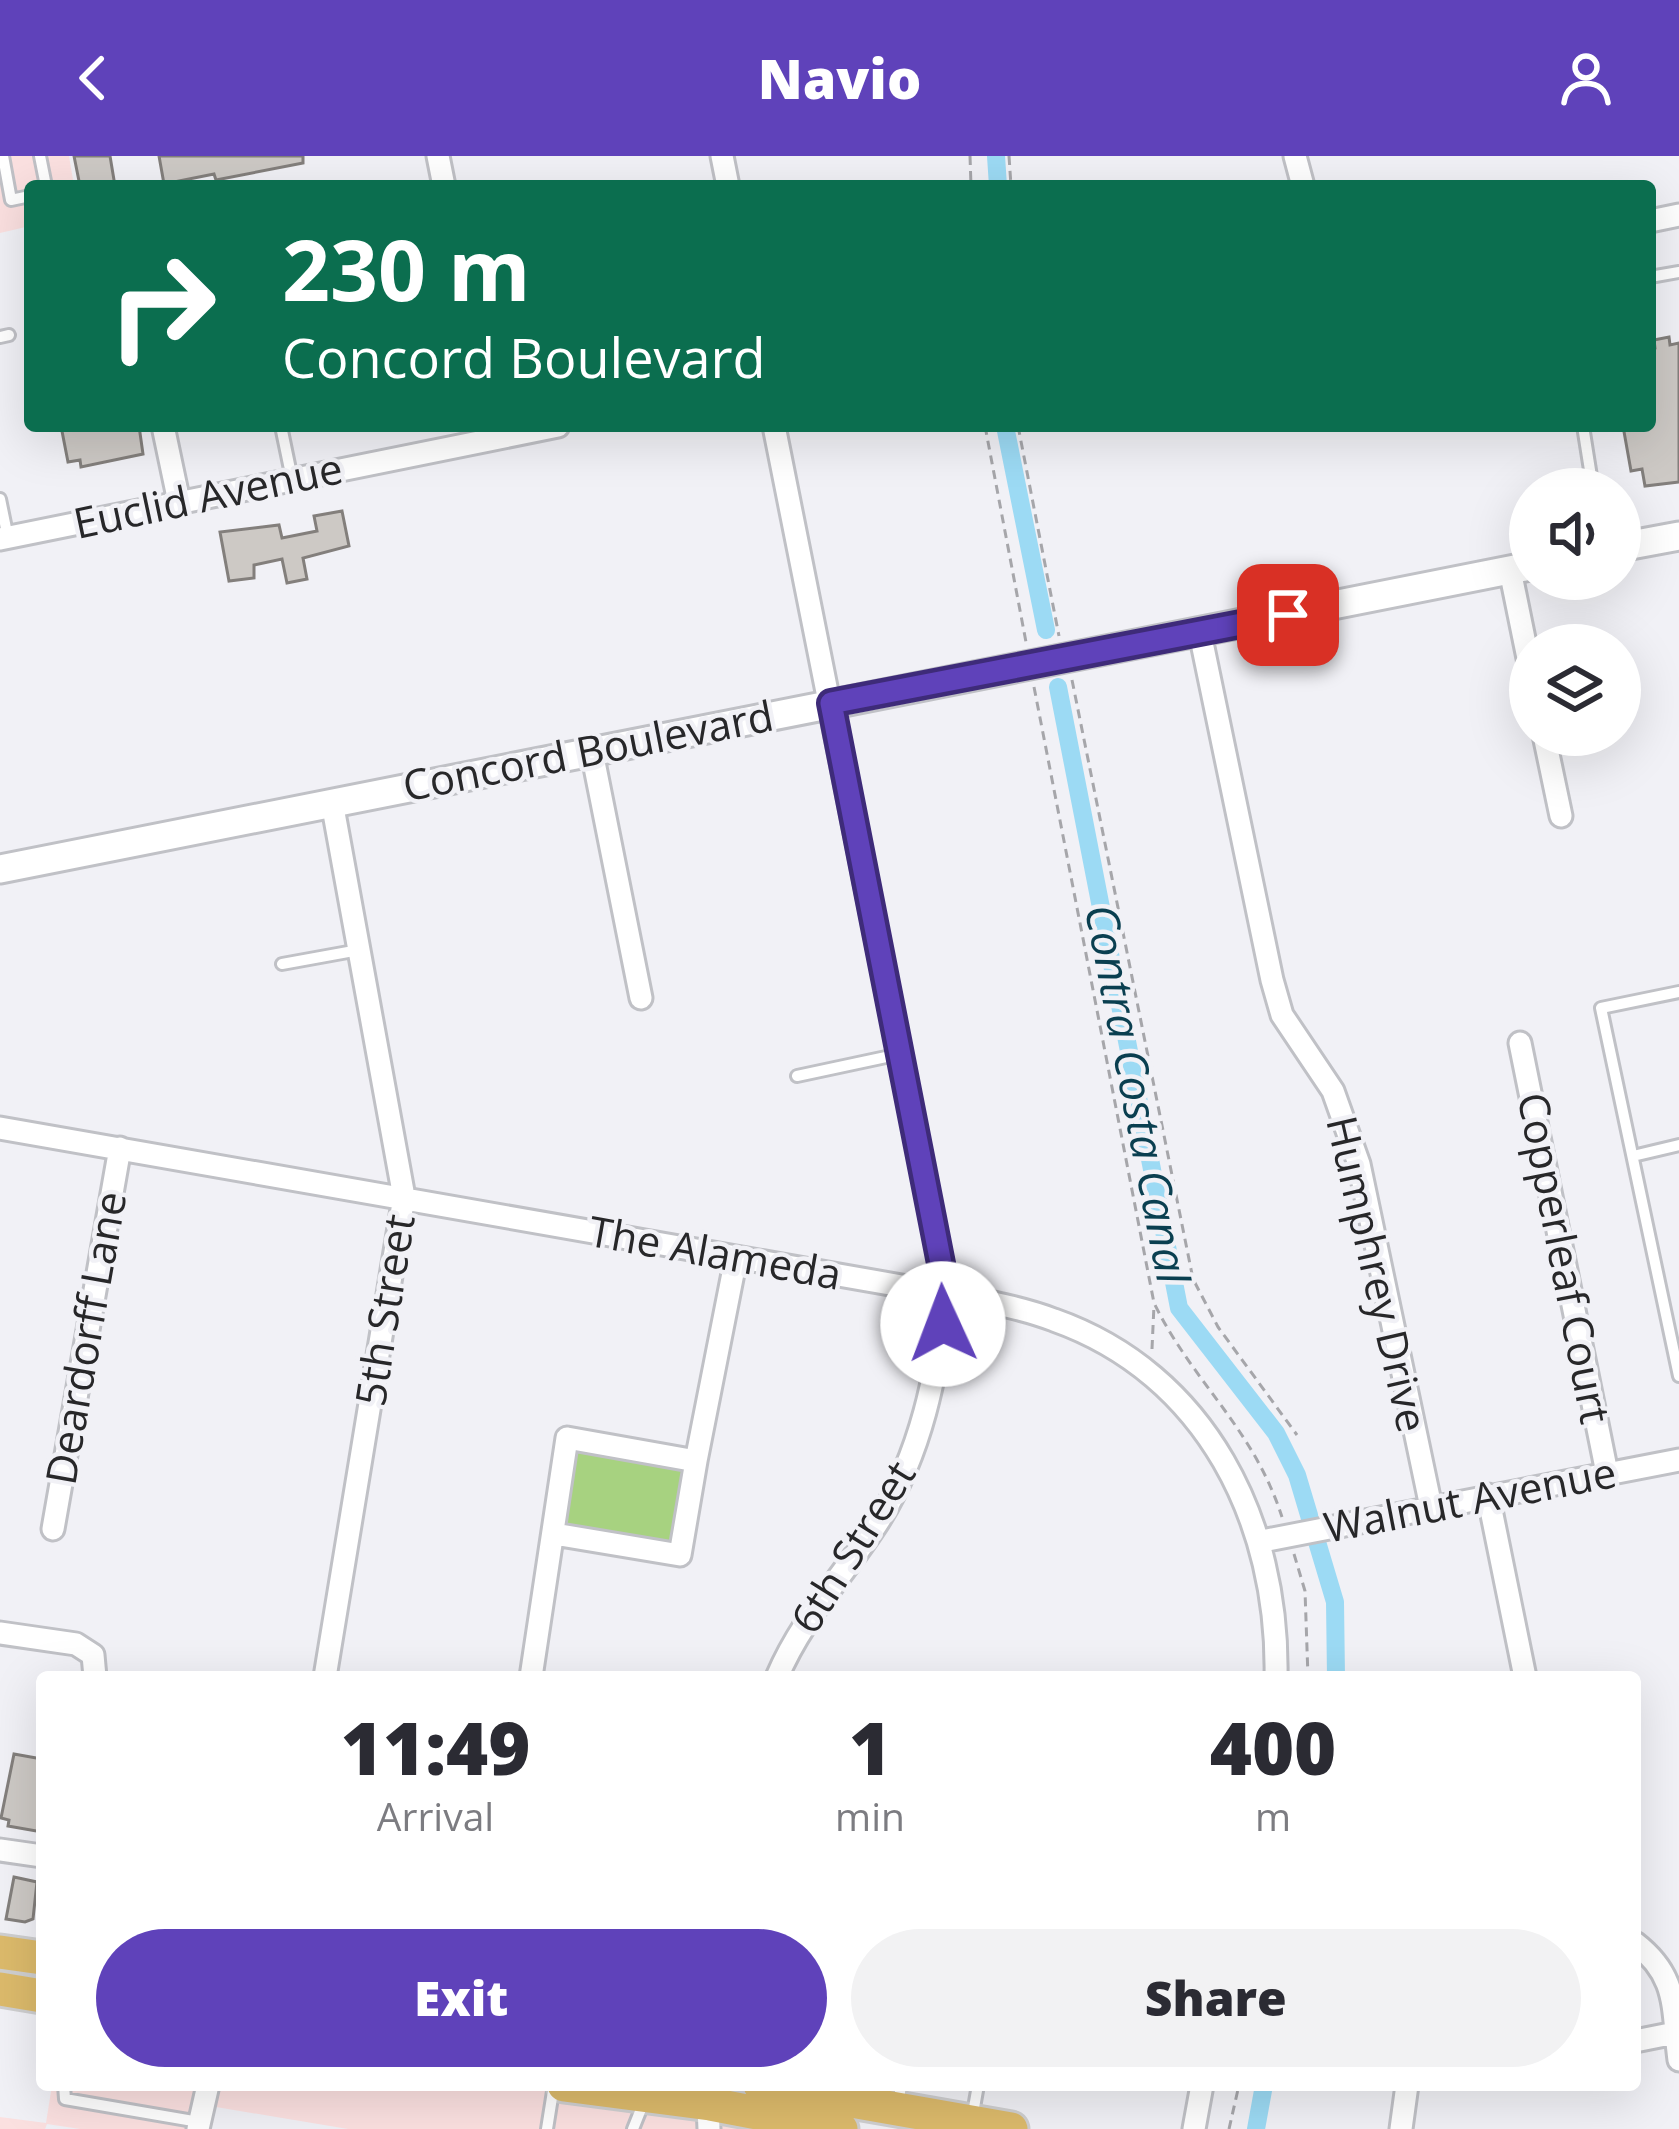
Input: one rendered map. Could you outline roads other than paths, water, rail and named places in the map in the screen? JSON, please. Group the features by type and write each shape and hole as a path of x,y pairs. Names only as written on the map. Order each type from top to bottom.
{"main road":[{"path":"0,1952 36,1957"},
{"path":"0,1989 36,1995"},
{"path":"580,2091 639,2114 709,2106 841,2129"},
{"path":"830,2091 899,2097 971,2122 1011,2129"}],"street":[{"path":"164,432 178,502"},
{"name":"Euclid Avenue","path":"4,538 493,432"},
{"name":"6th Street","path":"776,432 947,1294 926,1417 907,1468 877,1525 812,1610 780,1671"},
{"path":"1641,544 1679,536"},
{"name":"Concord Boulevard","path":"0,868 1509,570"},
{"name":"Humphrey Drive","path":"1200,633 1271,980 1282,1015 1333,1091 1359,1164 1431,1507"},
{"path":"592,752 641,998"},
{"path":"1548,756 1561,816"},
{"name":"5th Street","path":"326,1671 404,1197 332,802"},
{"name":"Copperleaf Court","path":"1520,1043 1607,1473"},
{"name":"The Alameda","path":"0,1128 947,1294 1057,1320 1133,1360 1206,1434 1250,1510 1262,1541 1273,1592 1276,1671"},
{"name":"Deardorff Lane","path":"53,1529 120,1148"},
{"path":"554,1534 680,1555 736,1258"},
{"path":"531,1671 567,1438 696,1461"},
{"name":"Walnut Avenue","path":"1262,1541 1679,1460"},
{"path":"1488,1495 1525,1671"},
{"path":"0,1633 76,1644 93,1655 94,1671"},
{"path":"0,1850 36,1855"},
{"path":"1641,1947 1674,1979 1679,2060"},
{"path":"1641,2040 1675,2032"},
{"path":"198,2126 207,2091"},
{"path":"1194,2129 1201,2091"},
{"path":"1401,2129 1406,2091"}],"lane":[{"path":"3,156 11,200 24,197"},
{"path":"282,432 292,479"},
{"path":"1583,432 1589,468"},
{"path":"0,499 4,538"},
{"path":"282,964 359,950"},
{"path":"1679,992 1601,1008 1679,1376"},
{"path":"797,1076 899,1054"},
{"path":"1633,1156 1679,1145"},
{"path":"64,2091 65,2099 198,2126"},
{"path":"547,2129 553,2091"},
{"path":"971,2122 977,2091"}],"waterway":[{"name":"Contra Costa Canal","path":"996,156 998,180"},
{"name":"Contra Costa Canal","path":"1006,432 1046,630"},
{"name":"Contra Costa Canal","path":"1058,687 1179,1308 1276,1433 1297,1475 1335,1602 1336,1671"},
{"name":"Contra Costa Canal","path":"1256,2129 1263,2091"}]}
